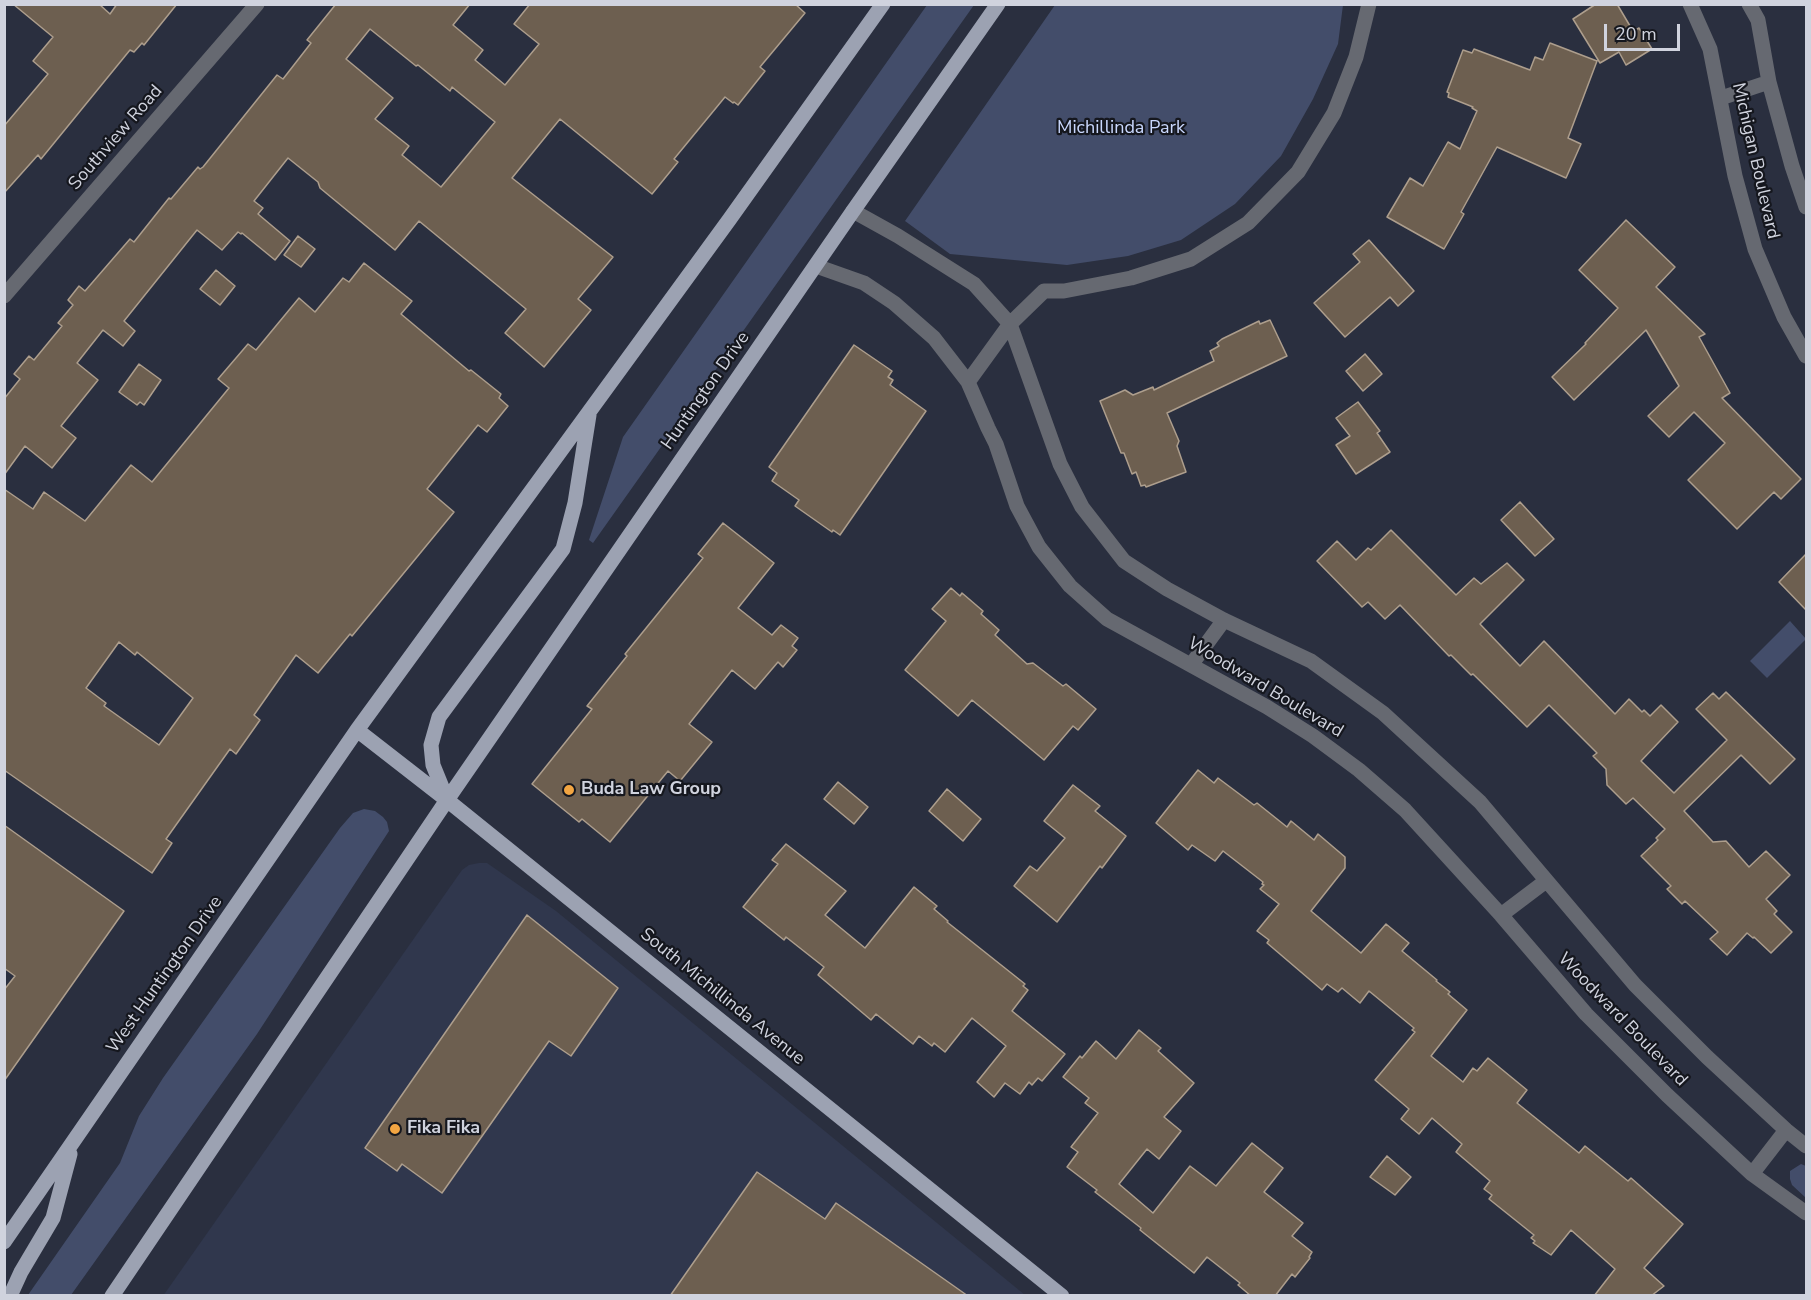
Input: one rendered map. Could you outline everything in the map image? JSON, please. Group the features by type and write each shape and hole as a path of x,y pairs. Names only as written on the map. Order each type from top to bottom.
{"main road":[{"path":"357,730 883,4"},
{"name":"Huntington Drive","path":"447,800 853,211 999,4"},
{"path":"112,1296 447,800 433,765 431,744 439,717 563,549 575,503 589,412"},
{"name":"South Michillinda Avenue","path":"357,730 1062,1296"},
{"name":"West Huntington Drive","path":"4,1242 357,730"},
{"path":"10,1296 21,1272 53,1218 73,1142"}],"street":[{"name":"Southview Road","path":"4,296 257,4"},
{"path":"968,381 1010,324 1044,291 1064,291 1131,278 1191,259 1248,223 1298,172 1334,113 1356,57 1369,4"},
{"name":"Michigan Boulevard","path":"1690,4 1710,49 1735,176 1755,249 1784,317 1806,356"},
{"name":"Michigan Boulevard","path":"1749,4 1758,20 1769,82 1806,207"},
{"path":"1721,98 1769,82"},
{"name":"Woodward Boulevard","path":"853,211 898,236 974,284 1010,324 1060,464 1082,507 1124,561 1167,589 1224,620 1311,661 1383,713 1480,802 1635,985 1707,1057 1806,1146"},
{"name":"Woodward Boulevard","path":"816,266 864,283 894,303 934,338 968,381 996,444 1017,506 1039,547 1070,586 1107,619 1276,713 1313,736 1359,770 1405,810 1501,915 1586,1014 1666,1095 1752,1174 1806,1213"},
{"path":"1191,665 1224,620"},
{"path":"1501,915 1546,881"},
{"path":"1752,1174 1786,1130"}],"shaded area":[{"path":"487,863 556,911 1025,1295 163,1296 462,870 469,865"}],"green space":[{"path":"927,5 974,5 593,543 589,540 623,437"},
{"name":"Michillinda Park","path":"1055,5 1343,5 1338,44 1313,99 1281,156 1235,204 1181,240 1128,256 1067,265 950,254 905,221"},
{"path":"1790,621 1806,639 1767,678 1750,661"},
{"path":"364,809 375,811 383,817 389,831 257,1034 71,1295 28,1295 120,1163 139,1116 163,1078 340,828 353,813"},
{"path":"1801,1164 1806,1166 1806,1198 1792,1185 1790,1179 1790,1171"}],"building":[{"path":"13,4 99,4 110,14 117,4 177,4 144,45 142,43 134,52 130,50 41,159 38,155 4,193 4,126 48,74 33,61 53,37"},
{"path":"336,4 470,4 453,25 483,50 475,60 505,85 539,44 514,24 530,4 795,4 805,13 760,67 765,71 738,105 725,97 674,159 678,162 652,194 560,119 512,178 613,257 578,299 591,310 544,367 505,333 526,309 419,221 395,250 320,188 318,182 288,158 254,201 263,208 258,214 290,241 275,260 242,233 238,232 222,250 197,230 124,321 135,331 123,346 103,330 77,363 98,380 61,426 76,438 52,468 25,446 4,475 4,399 20,379 14,374 29,356 34,360 62,326 58,323 73,305 68,300 79,286 85,291 130,239 134,242 169,198 171,199 198,167 200,169 203,167 277,75 283,79 311,43 307,40","holes":["370,29 416,66 418,65 450,91 452,87 495,122 441,187 402,155 409,146 375,119 393,98 346,59"]},
{"path":"1596,4 1617,4 1633,31 1639,28 1652,49 1626,65 1619,52 1600,63 1573,19"},
{"path":"1550,43 1597,61 1568,138 1581,144 1566,178 1497,147 1461,212 1464,214 1444,249 1387,217 1410,178 1423,186 1448,142 1460,149 1477,111 1473,107 1448,97 1447,92 1463,50 1472,53 1474,49 1530,70 1535,57 1543,60"},
{"path":"1626,220 1675,267 1656,287 1705,334 1699,337 1730,393 1722,398 1801,479 1781,499 1774,492 1737,529 1688,480 1725,443 1694,412 1669,437 1648,416 1679,386 1646,330 1574,400 1552,377 1618,308 1579,270"},
{"path":"298,236 315,249 301,267 284,255"},
{"path":"1369,240 1414,291 1398,306 1390,297 1345,337 1314,303 1360,262 1353,254"},
{"path":"364,263 412,301 401,314 469,371 471,370 501,394 499,398 508,406 487,432 478,425 427,489 454,512 352,636 350,634 318,673 296,655 254,715 260,720 236,754 230,749 166,839 172,843 152,873 4,770 4,489 33,509 44,492 85,521 131,465 152,482 229,388 218,379 248,344 256,350 299,298 315,312 343,278 349,282","holes":["119,642 135,655 137,652 193,698 159,745 104,706 106,703 86,688"]},
{"path":"216,270 235,286 220,305 200,289"},
{"path":"1270,320 1287,356 1167,413 1179,441 1177,446 1186,472 1146,487 1141,486 1136,472 1132,474 1124,453 1121,453 1100,401 1125,390 1133,395 1153,387 1154,390 1214,361 1210,351 1219,346 1217,343 1222,339 1259,321 1260,324"},
{"path":"854,345 892,371 888,377 893,380 890,385 926,411 840,535 833,530 832,532 795,506 799,500 772,481 777,473 769,467"},
{"path":"1365,354 1382,374 1363,391 1346,371"},
{"path":"139,364 161,380 144,405 140,402 137,405 119,392"},
{"path":"1358,402 1380,431 1377,433 1390,452 1356,474 1336,445 1350,436 1336,418"},
{"path":"1520,502 1554,539 1535,556 1501,520"},
{"path":"723,523 774,563 738,608 772,635 781,625 798,638 792,646 797,650 783,667 778,662 755,689 732,670 689,724 712,742 680,781 668,771 610,842 582,819 579,822 532,784 592,709 587,706 627,656 625,654 703,558 698,554"},
{"path":"1391,530 1456,595 1474,578 1481,584 1507,563 1524,580 1480,624 1520,666 1544,641 1615,714 1629,699 1642,712 1644,710 1650,716 1661,705 1678,722 1641,761 1674,793 1727,740 1696,709 1713,693 1719,699 1726,692 1795,759 1770,784 1741,755 1684,811 1713,842 1726,841 1749,867 1766,851 1790,875 1766,899 1777,911 1774,914 1792,932 1771,953 1747,933 1727,955 1710,939 1718,932 1685,901 1682,904 1667,889 1671,886 1641,856 1658,840 1656,838 1665,829 1633,798 1626,804 1607,785 1606,769 1593,756 1597,753 1549,705 1527,727 1473,674 1471,675 1451,655 1449,656 1400,605 1385,619 1368,602 1362,607 1317,561 1337,541 1356,560 1368,548 1371,550"},
{"path":"1806,554 1806,610 1779,582"},
{"path":"951,588 960,596 962,593 983,611 981,614 999,630 995,635 1027,664 1033,663 1063,686 1066,684 1096,709 1078,730 1073,726 1044,760 972,700 958,716 905,670 946,621 932,609"},
{"path":"1198,770 1214,783 1218,778 1254,805 1257,803 1287,827 1291,821 1314,840 1318,834 1345,857 1345,868 1311,911 1361,953 1386,924 1409,943 1402,951 1437,980 1450,992 1448,994 1467,1010 1431,1056 1463,1082 1473,1068 1477,1071 1488,1058 1527,1090 1517,1103 1579,1153 1585,1146 1628,1181 1631,1178 1683,1224 1644,1268 1664,1286 1651,1296 1594,1296 1615,1269 1571,1230 1551,1255 1533,1243 1535,1241 1531,1238 1534,1235 1489,1199 1492,1195 1484,1189 1490,1181 1456,1152 1462,1144 1432,1118 1419,1134 1401,1119 1409,1109 1375,1080 1415,1032 1412,1030 1414,1028 1369,991 1360,1003 1342,988 1338,992 1327,984 1322,990 1267,943 1269,940 1257,931 1279,904 1260,889 1264,885 1263,882 1223,851 1215,861 1192,845 1188,850 1156,823"},
{"path":"838,782 868,807 854,824 824,799"},
{"path":"1073,785 1100,806 1095,811 1126,836 1057,922 1014,886 1030,866 1037,871 1065,838 1044,821"},
{"path":"947,789 981,819 963,841 929,811"},
{"path":"4,825 124,911 4,1081 4,990 15,976 4,968"},
{"path":"786,844 846,891 825,915 865,948 914,887 937,906 934,909 947,922 1025,984 1023,986 1028,990 1012,1011 1065,1054 1042,1081 1038,1078 1032,1085 1029,1082 1020,1094 1005,1083 994,1097 977,1082 1006,1046 972,1018 945,1052 934,1043 932,1046 919,1036 913,1044 876,1014 871,1020 818,975 824,967 786,937 784,940 743,907 778,864 772,860"},
{"path":"527,915 618,988 571,1056 549,1041 442,1193 402,1164 397,1171 365,1148"},
{"path":"1139,1030 1161,1048 1158,1051 1194,1083 1164,1117 1181,1131 1159,1159 1147,1149 1119,1184 1153,1213 1190,1166 1216,1186 1252,1143 1283,1168 1264,1192 1303,1223 1292,1236 1312,1252 1295,1277 1292,1274 1275,1296 1251,1296 1238,1285 1240,1283 1207,1257 1194,1273 1067,1167 1078,1152 1071,1147 1098,1113 1085,1103 1089,1098 1063,1077 1096,1041 1116,1059"},
{"path":"1387,1156 1411,1177 1395,1195 1370,1177"},
{"path":"757,1172 825,1219 836,1203 968,1296 670,1296"}],"place":[{"name":"Buda Law Group","path":"569,790"},
{"name":"Fika Fika","path":"395,1129"}]}
